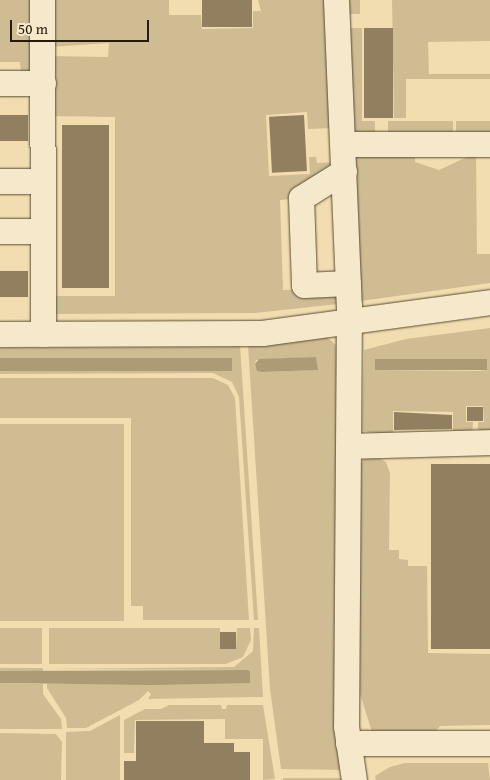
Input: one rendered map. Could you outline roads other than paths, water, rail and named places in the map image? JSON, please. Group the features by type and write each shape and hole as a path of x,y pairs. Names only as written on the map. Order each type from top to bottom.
{"street":[{"path":"42,0 43,334"},
{"path":"336,0 339,124 343,144 349,322 348,743 354,780"},
{"path":"0,83 42,83"},
{"path":"343,144 490,144"},
{"path":"344,171 301,198 304,285 348,283"},
{"path":"0,181 43,181"},
{"path":"0,231 43,231"},
{"path":"0,334 262,333 490,302"},
{"path":"349,446 402,456 490,442"},
{"path":"348,743 490,744"}]}
